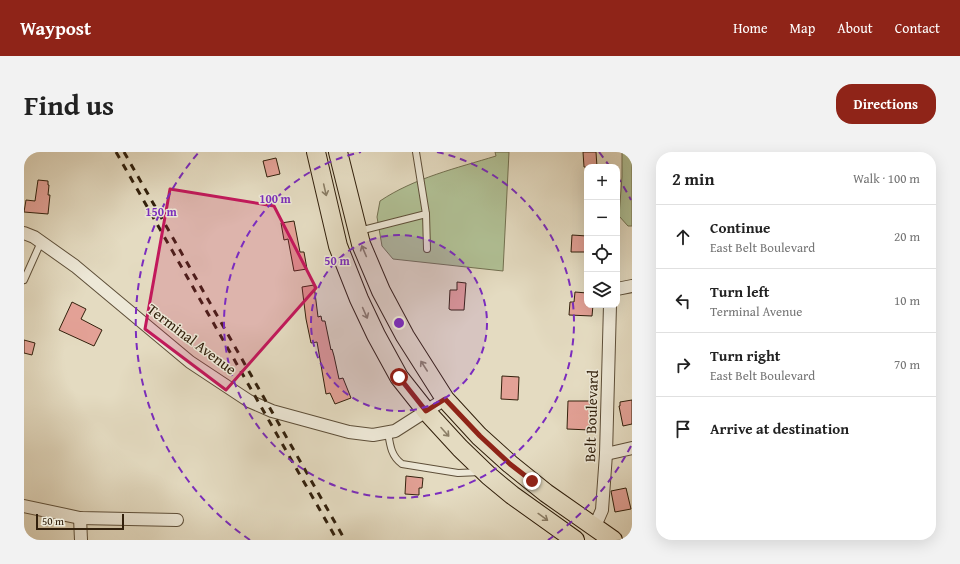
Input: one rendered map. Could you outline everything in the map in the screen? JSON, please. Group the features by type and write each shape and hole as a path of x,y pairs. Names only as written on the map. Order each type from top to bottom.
{"main road":[{"path":"316,152 338,246 359,300 399,377 426,411 484,472 512,495 575,540"},
{"path":"338,152 361,244 384,297 405,336 445,399 480,436 510,464 613,540"}],"street":[{"name":"Terminal Avenue","path":"24,233 41,242 75,266 190,362 249,401 272,411 349,432 373,435 395,431 445,399"},
{"path":"620,288 632,286"},
{"name":"Belt Boulevard","path":"595,526 602,510 606,454 610,308"},
{"path":"606,454 632,448"},
{"path":"24,506 80,518 177,520"},
{"path":"80,518 81,540"}],"lane":[{"path":"416,152 426,214 427,249"},
{"path":"358,232 426,214"},
{"path":"24,280 41,242"},
{"path":"388,432 395,459 402,464 458,473 484,472"}],"highlighted area":[{"path":"170,189 274,206 316,288 226,390 145,329"}],"green space":[{"path":"495,152 509,152 503,271 393,259 382,246 377,217 380,201 421,180 451,169 496,156"},
{"path":"622,152 632,152 632,226 628,226 620,217"}],"building":[{"path":"583,152 596,152 597,164 584,164 584,167"},
{"path":"276,158 280,174 267,177 263,161"},
{"path":"38,180 48,181 48,195 50,195 48,214 24,212 26,200 35,201"},
{"path":"294,221 300,252 304,252 307,269 294,271 288,239 284,240 281,223"},
{"path":"572,235 584,236 584,252 571,252"},
{"path":"457,282 466,283 464,310 449,309 450,290 457,290"},
{"path":"314,285 318,317 321,316 322,321 325,321 339,379 343,378 351,398 335,404 330,393 326,394 317,342 311,343 306,319 302,287"},
{"path":"575,292 584,293 584,308 593,308 592,316 569,315 570,302 574,302"},
{"path":"72,302 86,309 81,319 102,330 94,346 59,330"},
{"path":"24,340 35,343 32,355 24,353"},
{"path":"502,376 519,377 518,400 501,399"},
{"path":"632,400 632,424 623,426 619,406 620,402"},
{"path":"568,401 590,401 590,430 567,429"},
{"path":"406,476 423,478 422,488 419,488 419,495 405,494"},
{"path":"626,488 631,509 615,512 611,491"}],"railway":[{"path":"116,152 337,540"},
{"path":"124,152 345,540"}],"route":[{"path":"399,377 426,411 445,399 480,436 510,464 532,481"}]}
